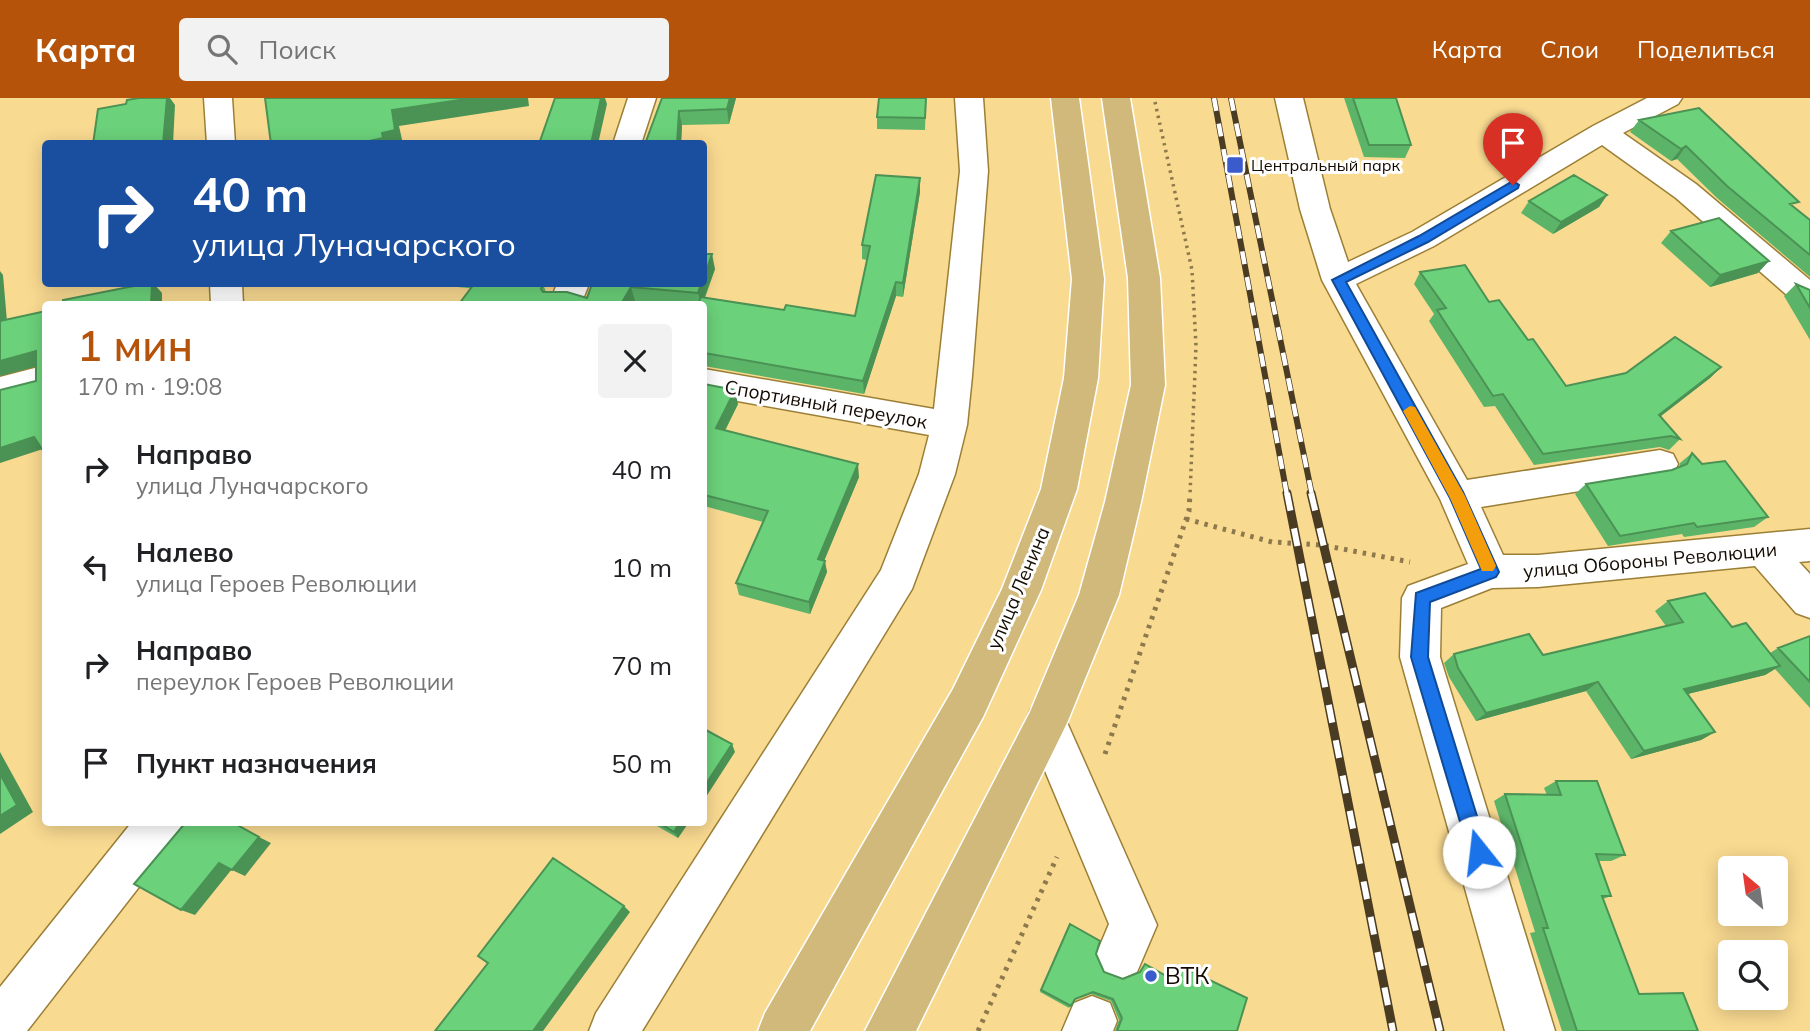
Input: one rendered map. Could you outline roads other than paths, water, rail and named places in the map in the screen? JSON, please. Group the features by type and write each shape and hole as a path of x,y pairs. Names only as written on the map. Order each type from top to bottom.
{"main road":[{"name":"улица Ленина","path":"783,1031 968,703 1021,590 1059,489 1080,378 1088,279 1065,98"},
{"path":"890,1031 1046,723 1099,595 1148,385 1144,278 1116,98"}],"street":[{"path":"218,98 221,140"},
{"path":"629,140 642,98"},
{"path":"614,1031 898,577 937,474 949,425 974,171 969,98"},
{"path":"1289,98 1315,209 1338,280 1457,496 1491,572"},
{"path":"1338,280 1423,239 1603,132 1668,98"},
{"path":"1603,132 1686,191 1800,288"},
{"path":"0,390 42,379"},
{"name":"Спортивный переулок","path":"707,383 949,425"},
{"path":"1457,496 1660,464"},
{"name":"улица Обороны Революции","path":"1530,1031 1420,657 1422,598 1491,572 1538,571 1810,545"},
{"path":"1765,551 1810,601"},
{"path":"1046,723 1133,925 1120,955"},
{"path":"0,1026 158,826"}],"railway":[{"path":"1214,98 1287,495"},
{"path":"1231,98 1312,495"},
{"path":"1287,493 1393,1031"},
{"path":"1311,493 1440,1031"}],"place":[{"name":"Центральный парк","path":"1235,165"},
{"name":"ВТК","path":"1151,976"}]}
